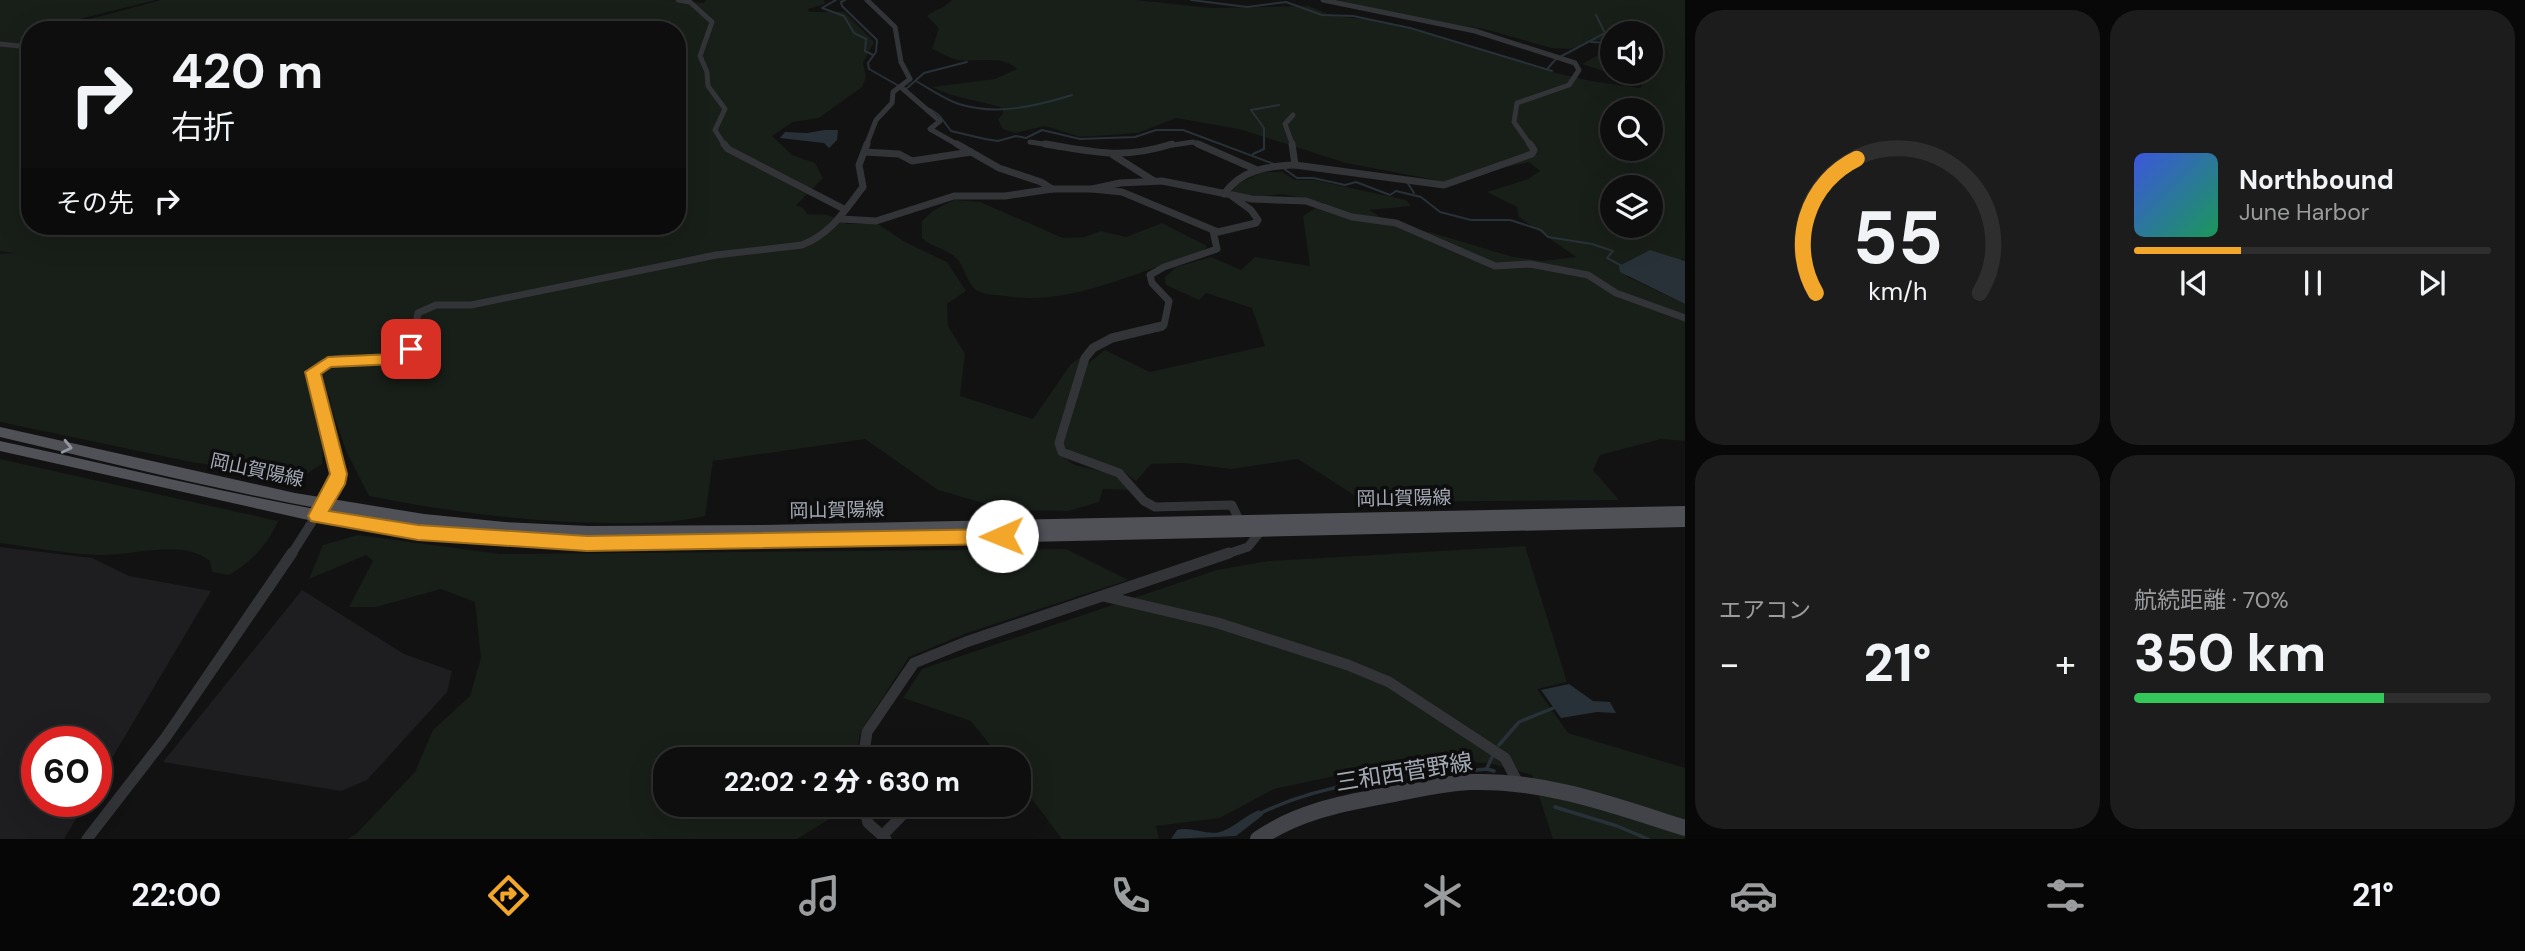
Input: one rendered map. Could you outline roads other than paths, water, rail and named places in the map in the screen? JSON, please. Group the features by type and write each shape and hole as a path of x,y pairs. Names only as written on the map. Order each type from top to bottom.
{"main road":[{"name":"岡山賀陽線","path":"0,432 418,533 587,543 1685,522"},
{"name":"岡山賀陽線","path":"0,446 321,510 451,523 589,532 1685,512"},
{"name":"三和西菅野線","path":"1258,839 1303,812 1351,801 1471,782 1518,783 1596,800 1685,828"}],"street":[{"path":"678,0 690,2 712,22 700,56 707,72 708,86 725,109 715,130 722,144 738,155 780,174 844,209"},
{"path":"88,839 166,737 321,510 338,474 313,380 313,372 319,365 405,356 416,340 418,313 436,304 471,305 716,254 814,242 841,219 844,209 863,187 859,165 877,120 892,103 893,93 910,79 899,61 900,37 867,0"},
{"path":"1228,195 1234,181 1256,170 1276,165 1295,165 1444,185 1528,158 1534,150 1514,122 1517,103 1550,93 1570,83 1578,75 1579,70 1575,63 1475,31 1323,0"},
{"path":"0,44 21,46"},
{"path":"902,88 908,96 940,121 930,129 999,168 1041,182 1052,189"},
{"path":"1293,115 1285,124 1292,142 1295,165"},
{"path":"1030,142 1113,155 1143,153 1176,143 1193,142 1256,170"},
{"path":"864,152 899,154 912,161 973,152"},
{"path":"1113,155 1156,182"},
{"path":"1092,189 1120,183 1174,182 1228,195 1306,201 1352,216 1396,223 1495,266 1530,264 1588,275 1616,293 1685,318"},
{"path":"841,219 876,221 954,196 1005,196 1052,189 1092,189 1122,192 1213,231 1223,232 1256,223 1258,220 1251,210 1228,195"},
{"path":"1213,231 1217,249 1164,267 1150,275 1152,283 1169,301 1164,325 1109,338 1091,349 1084,358 1059,443 1062,452 1071,458 1117,471 1128,480 1146,504 1155,507 1231,505 1239,520"},
{"path":"865,747 867,732 914,663 966,642 1248,547 1261,531"},
{"path":"1103,596 1217,623 1348,665 1389,682 1505,758 1518,783"},
{"path":"866,817 868,823 884,837 902,817"}],"waterway":[{"path":"836,0 822,8 844,16 854,33 866,39 865,51 873,55"},
{"path":"845,0 841,2 842,6 877,40 876,52 868,63 869,69 899,86"},
{"path":"1191,0 1247,7 1286,2 1322,15 1353,16 1410,28 1552,71"},
{"path":"1548,68 1556,59 1605,33 1596,15"},
{"path":"1591,42 1600,42"},
{"path":"906,89 924,73 967,62"},
{"path":"916,81 942,97 973,108 1016,108 1072,95"},
{"path":"1253,154 1264,149 1264,128 1251,110 1279,105"},
{"path":"930,109 939,115 951,131 985,139 998,141 1016,136 1026,138 1042,130 1080,139 1135,137 1156,130 1183,130 1274,164"},
{"path":"1283,168 1297,178 1313,178 1345,185 1356,182 1390,195 1396,191 1421,197 1440,212 1471,220 1510,220 1541,230 1548,237 1592,244 1613,251 1607,258 1622,266"},
{"path":"1407,182 1414,193"},
{"path":"1499,745 1519,722 1556,707"},
{"path":"1487,768 1493,755"},
{"path":"1259,814 1286,802 1342,786 1429,774 1487,769 1494,771"},
{"path":"1555,807 1617,826 1648,839"}]}
